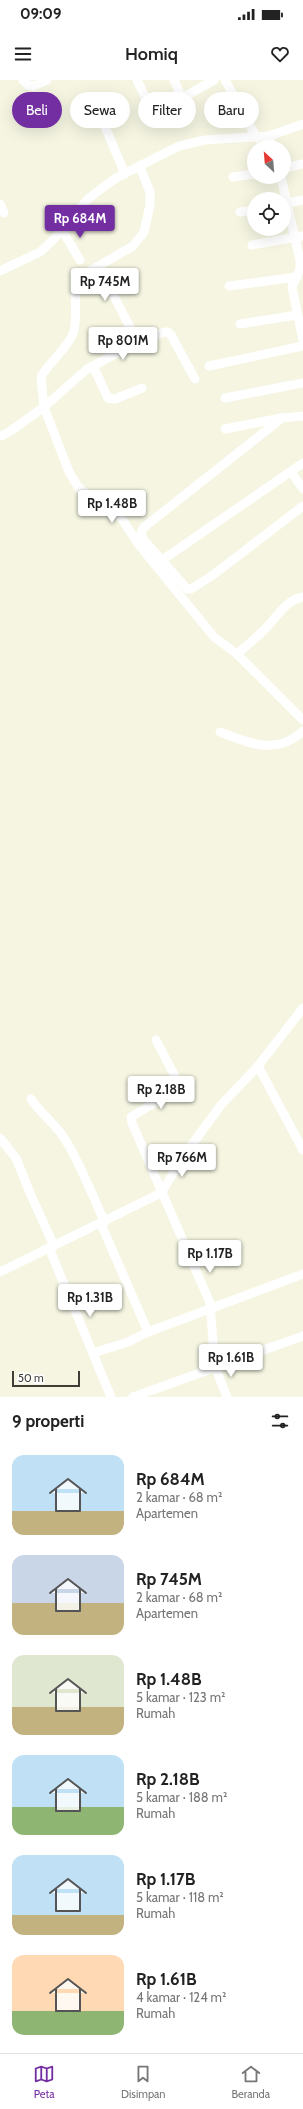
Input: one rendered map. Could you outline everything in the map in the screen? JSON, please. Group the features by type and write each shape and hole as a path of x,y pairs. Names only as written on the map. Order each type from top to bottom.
{"street":[{"path":"23,80 34,86 47,80"},
{"path":"137,80 143,92"},
{"path":"174,80 179,92"},
{"path":"193,92 214,80"},
{"path":"225,80 256,138"},
{"path":"0,270 40,252 62,230 89,198 125,174 140,168 179,146 205,140 269,136 303,124"},
{"path":"106,128 125,174"},
{"path":"269,136 270,140"},
{"path":"291,167 303,164"},
{"path":"140,168 150,192 150,206 144,232 133,246 83,275 78,281 75,288 76,316 72,335 41,377 44,407 69,472 80,488 101,507 113,509 118,513 139,545 187,589 194,588 303,506"},
{"path":"233,177 247,175"},
{"path":"291,203 303,200"},
{"path":"240,212 247,211"},
{"path":"291,216 299,236 300,269 292,287 299,312 303,340"},
{"path":"62,230 80,260"},
{"path":"252,245 299,236"},
{"path":"98,266 130,327"},
{"path":"229,286 297,278"},
{"path":"240,324 299,312"},
{"path":"0,434 2,436 12,430 44,407 67,385 93,366 121,351 168,332 195,378"},
{"path":"209,366 303,346"},
{"path":"93,366 108,398 115,399 142,388"},
{"path":"225,398 303,383"},
{"path":"225,429 282,418 303,416"},
{"path":"282,418 143,528 141,533 143,539 159,563 214,637 237,654 303,720"},
{"path":"159,563 303,463"},
{"path":"291,472 303,489"},
{"path":"237,654 263,632 286,606 298,598 303,597"},
{"path":"220,732 263,746 277,746 290,741 303,731"},
{"path":"0,1272 103,1223 161,1193 185,1154 221,1105 258,1066 303,1008"},
{"path":"156,1040 179,1084 174,1091 131,1116 132,1123 161,1193 206,1293 211,1309 215,1366 227,1397"},
{"path":"258,1066 303,1150"},
{"path":"31,1099 39,1112 59,1131 71,1151 103,1223 148,1332"},
{"path":"0,1138 16,1158 111,1397"},
{"path":"93,1353 128,1342 148,1332 303,1274"},
{"path":"133,1397 215,1366 303,1336"}]}
